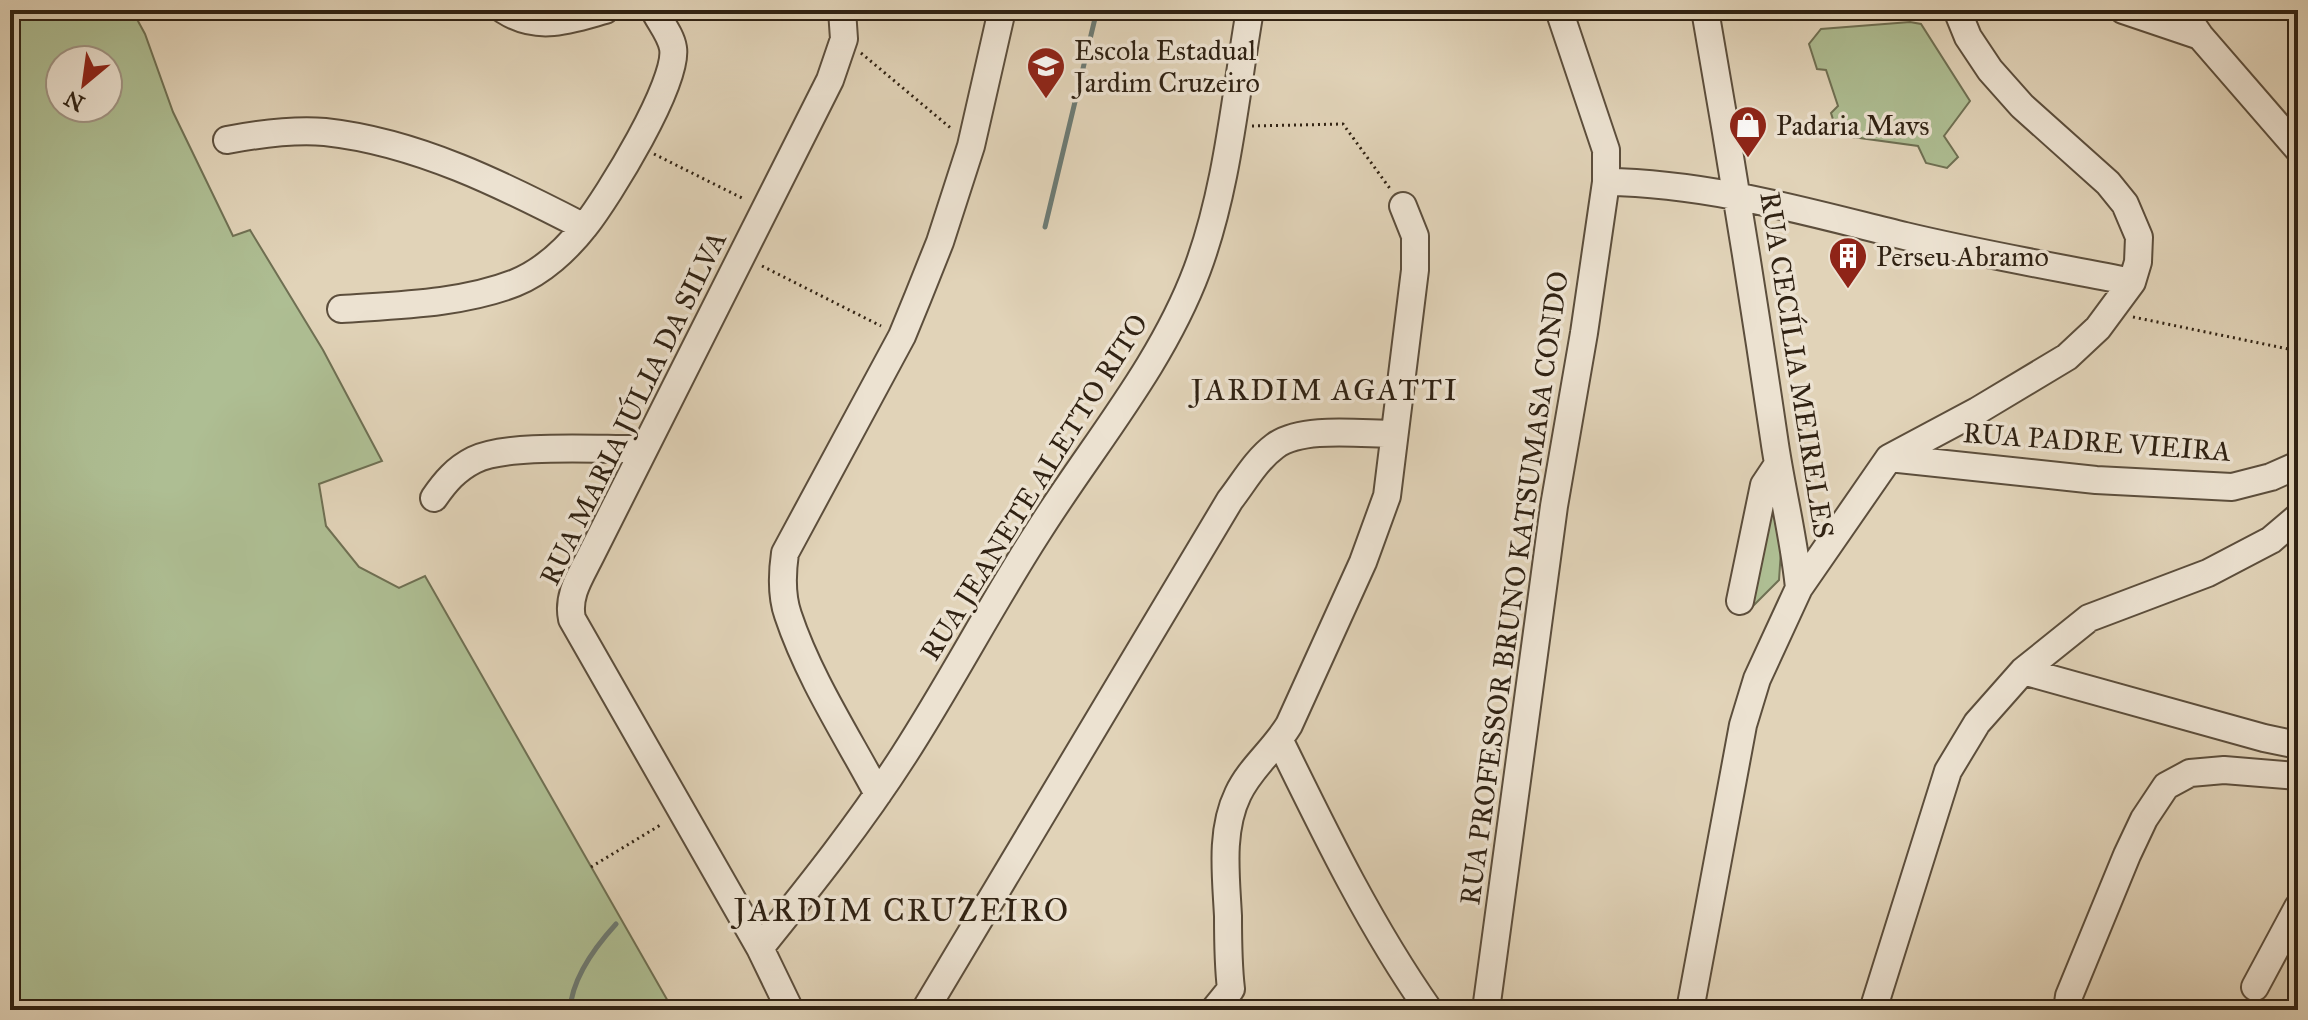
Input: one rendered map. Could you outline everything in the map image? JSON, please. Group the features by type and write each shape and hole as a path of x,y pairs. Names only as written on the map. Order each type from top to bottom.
{"street":[{"path":"504,10 520,19 541,24 561,23 605,10"},
{"path":"341,309 475,295 516,282 551,261 584,227 635,145 665,87 673,47 654,10"},
{"name":"RUA MARIA JÚLIA DA SILVA","path":"790,1010 760,948 572,619 570,609 576,586 830,80 844,39 842,10"},
{"path":"878,794 812,671 787,613 781,575 785,553 902,336 940,242 971,146 1002,10"},
{"name":"RUA JEANETE ALETTO RITO","path":"760,948 820,874 878,794 950,682 1037,533 1153,361 1178,317 1199,267 1213,218 1232,126 1250,10"},
{"name":"RUA PROFESSOR BRUNO KATSUMASA CONDO","path":"1487,1007 1554,506 1606,182 1606,150 1559,10"},
{"name":"RUA CECÍLIA MEIRELES","path":"1705,10 1738,196 1778,464 1795,546 1799,588"},
{"path":"1690,1010 1743,725 1757,679 1799,588 1889,458 1977,411 2067,357 2098,328 2132,282 2138,262 2139,237 2125,204 2108,183 2022,106 1990,70 1968,37 1957,10"},
{"path":"2123,10 2200,36"},
{"path":"2182,10 2200,36 2298,149"},
{"path":"227,140 290,132 325,132 371,141 466,170 584,227"},
{"path":"1606,182 1645,182 1738,196 1920,239 2132,282"},
{"path":"1214,1010 1236,1000 1227,958 1226,860 1229,820 1239,791 1280,741 1344,606 1387,496 1415,270 1415,236 1403,206"},
{"path":"925,1010 1223,511 1255,465 1276,445 1291,438 1312,434 1394,434"},
{"path":"434,498 455,472 477,458 541,450 644,449"},
{"name":"RUA PADRE VIEIRA","path":"1889,458 2096,480 2232,487 2271,477 2298,465"},
{"path":"1740,601 1764,485 1778,464"},
{"path":"1873,1010 1948,771 1977,723 2023,671 2089,618 2208,573 2271,540 2298,517"},
{"path":"2023,671 2298,745"},
{"path":"1280,741 1338,859 1408,980 1429,1010"},
{"path":"2067,1010 2069,996 2127,855 2144,819 2166,786 2190,773 2213,771 2298,776"},
{"path":"2255,987 2286,949 2298,907"}],"path":[{"path":"844,39 971,146"},
{"path":"1232,126 1343,124 1403,206"},
{"path":"635,145 766,209"},
{"path":"742,256 902,336"},
{"path":"2132,317 2298,351"},
{"path":"591,867 682,812"}],"green space":[{"path":"10,10 132,10 145,34 173,112 233,236 250,230 323,350 382,461 319,484 326,526 359,567 399,588 425,576 673,1010 10,1010"},
{"path":"1910,22 1921,24 1970,101 1944,136 1958,157 1947,168 1926,163 1918,146 1838,135 1831,113 1838,106 1826,70 1817,69 1809,44 1821,29"},
{"path":"1761,509 1773,511 1781,550 1779,580 1752,607 1742,602"}],"waterway":[{"path":"1045,227 1097,10"},
{"path":"570,1010 580,975 616,924"}],"place":[{"name":"Escola Estadual Jardim Cruzeiro","path":"1046,100"},
{"name":"Padaria Mavs","path":"1748,159"},
{"name":"Perseu Abramo","path":"1848,290"}],"district":[{"name":"JARDIM AGATTI","path":"1325,390"},
{"name":"JARDIM CRUZEIRO","path":"902,910"}]}
